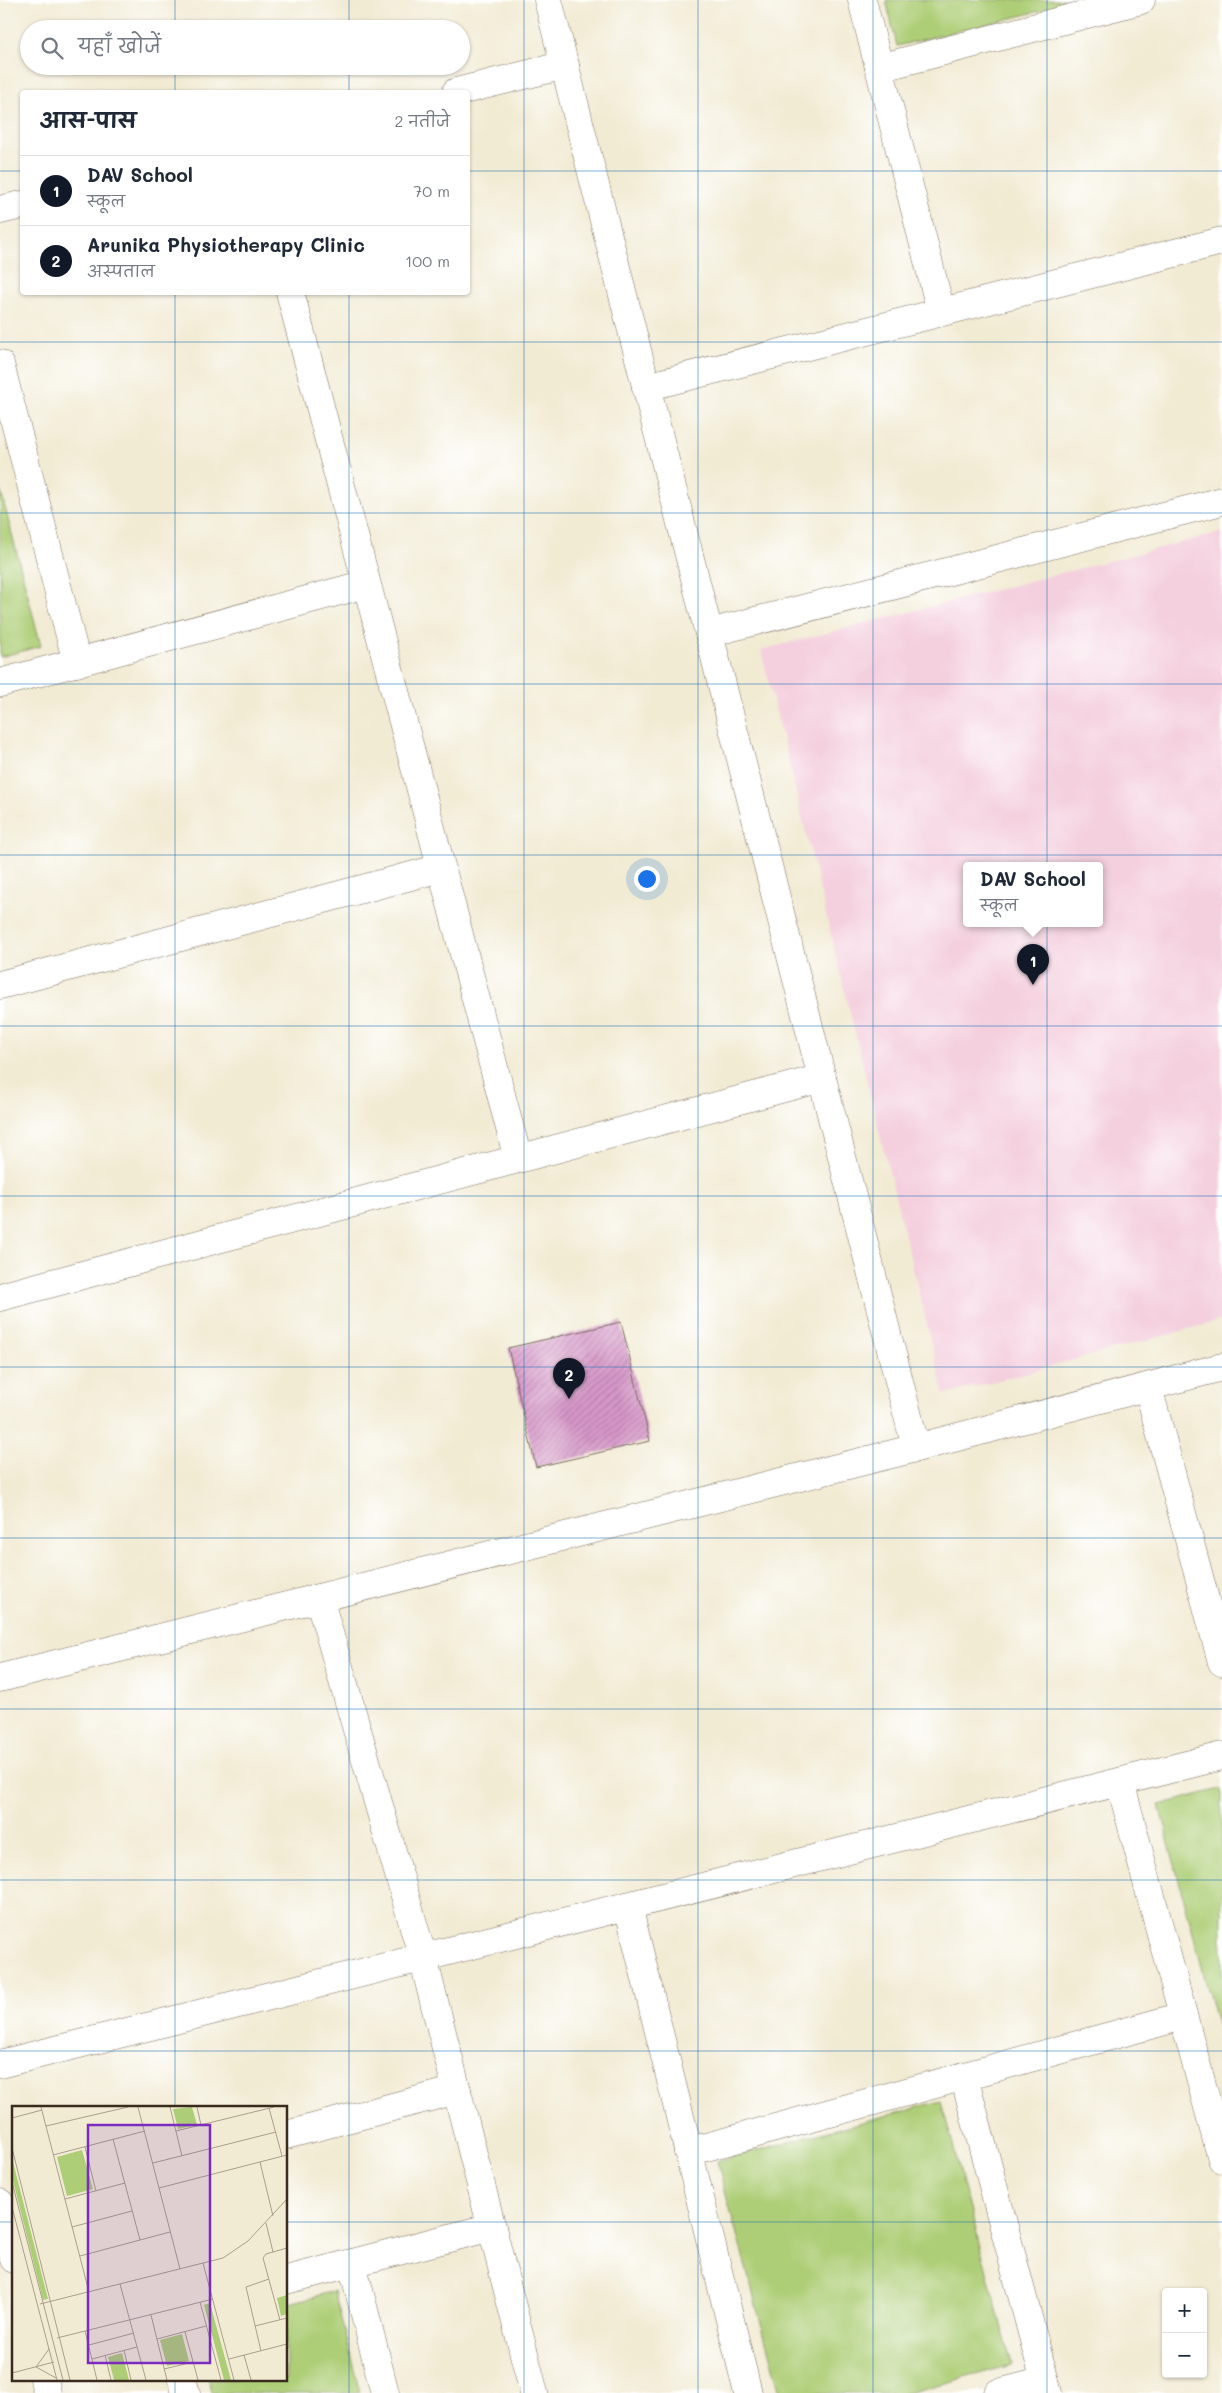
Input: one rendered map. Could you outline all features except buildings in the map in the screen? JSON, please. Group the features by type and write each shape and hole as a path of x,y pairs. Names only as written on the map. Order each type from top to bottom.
{"street":[{"path":"548,0 916,1448"},
{"path":"862,0 941,312"},
{"path":"879,68 1136,1"},
{"path":"464,90 565,65"},
{"path":"0,210 20,205"},
{"path":"646,387 1222,241"},
{"path":"291,295 518,1159"},
{"path":"0,364 77,663"},
{"path":"709,633 1222,501"},
{"path":"0,683 366,584"},
{"path":"0,985 441,868"},
{"path":"0,1297 822,1078"},
{"path":"1,1673 319,1598 916,1448 1222,1367"},
{"path":"1148,1387 1222,1662"},
{"path":"319,1598 423,1958 534,2393"},
{"path":"0,2064 1222,1756"},
{"path":"1120,1782 1222,2159"},
{"path":"628,1906 748,2393"},
{"path":"688,2152 1183,2016"},
{"path":"964,2076 1047,2387 998,2393"},
{"path":"288,2135 457,2090"},
{"path":"5,2207 12,2247"},
{"path":"288,2279 492,2227"},
{"path":"352,2263 385,2393"},
{"path":"44,2380 47,2393"},
{"path":"182,2380 186,2393"}],"shaded area":[{"path":"1222,532 1222,1320 944,1395 761,650"}],"green space":[{"path":"886,0 1085,0 897,46"},
{"path":"0,488 41,646 0,657"},
{"path":"1220,1789 1222,1795 1222,2043 1159,1805"},
{"path":"941,2101 1012,2365 908,2393 780,2393 717,2161"},
{"path":"334,2291 360,2393 211,2393 208,2380 288,2380 288,2303"}],"place":[{"name":"DAV School","path":"1033,985"},
{"name":"Arunika Physiotherapy Clinic","path":"569,1399"}]}
